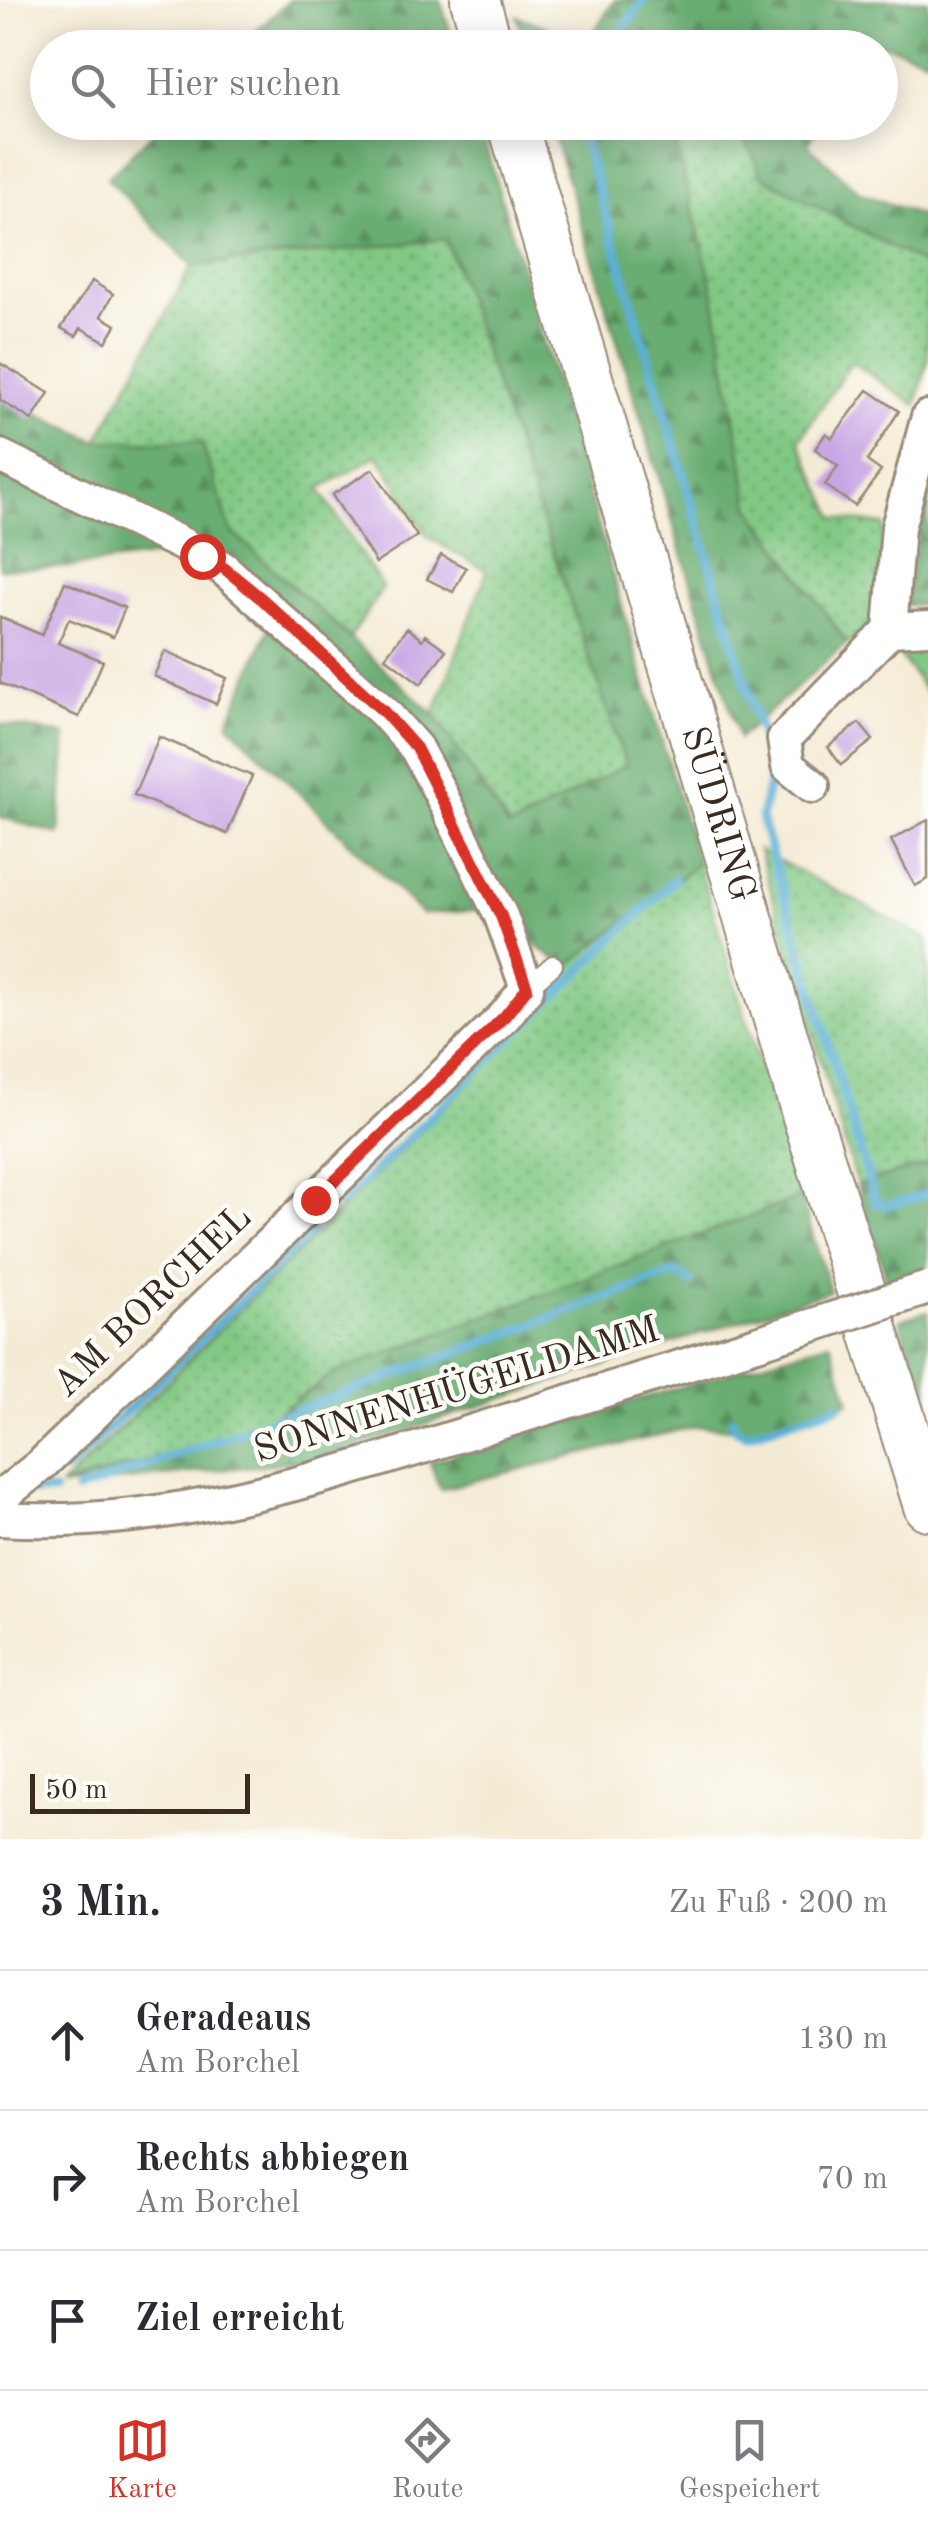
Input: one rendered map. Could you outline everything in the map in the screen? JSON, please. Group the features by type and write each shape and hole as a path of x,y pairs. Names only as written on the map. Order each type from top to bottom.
{"main road":[{"path":"475,0 484,30"},
{"name":"SÜDRING","path":"517,140 805,1110 928,1506"}],"street":[{"path":"812,786 788,766 784,739 890,630 898,528 928,417"},
{"path":"0,456 224,568 384,712 416,748 438,789 501,916 527,988"},
{"path":"890,630 928,628"},
{"name":"AM BORCHEL","path":"0,1498 42,1464 155,1356 505,1016 527,988"},
{"name":"SONNENHÜGELDAMM","path":"0,1519 59,1522 195,1508 326,1477 928,1288"}],"lane":[{"path":"527,988 553,965"}],"green space":[{"path":"290,0 440,0 450,30 257,30"},
{"path":"615,0 928,0 928,59 898,49 898,30 595,30"},
{"path":"517,16 555,30 521,30"},
{"path":"146,140 484,140 698,863 567,967 484,910 422,914 228,723 269,628 175,554 68,567 0,569 0,397 97,441 201,442 231,531 434,714 509,828 626,765 446,239 192,266 107,178"},
{"path":"555,140 674,140 712,285 750,507 847,643 739,738"},
{"path":"674,140 746,140 762,176 928,267 928,360 916,405 851,362 799,441 835,518 884,525 875,624 847,643 750,507 712,285"},
{"path":"746,140 811,140 808,145 860,193 928,218 928,267 762,176"},
{"path":"446,239 627,766 510,828 434,714 487,571 428,537 378,455 319,489 383,588 350,638 231,531 201,442 97,441 192,266"},
{"path":"928,485 928,605 905,605"},
{"path":"928,648 928,695 897,651"},
{"path":"0,724 66,735 59,834 0,817"},
{"path":"759,850 928,939 928,1164 857,1185"},
{"path":"698,863 801,1197 332,1374 260,1426 60,1487 521,1032 567,967"},
{"path":"928,1164 928,1267 887,1280 857,1185"},
{"path":"801,1197 830,1291 319,1459 60,1487 260,1426 332,1374"},
{"path":"928,1311 928,1408 900,1320"},
{"path":"830,1342 850,1402 758,1431 696,1426 440,1489 430,1462"}],"building":[{"path":"92,281 113,294 101,316 116,325 106,342 81,328 76,336 61,328"},
{"path":"0,363 49,393 32,420 0,400"},
{"path":"868,390 899,411 867,461 881,471 855,506 825,485 838,466 815,449 826,433 832,438"},
{"path":"373,469 417,536 376,563 332,495"},
{"path":"441,555 466,568 453,592 427,579"},
{"path":"65,582 125,608 113,637 69,619 58,643 103,661 79,717 0,683 0,617 42,635"},
{"path":"407,628 422,640 425,635 446,650 421,684 385,657"},
{"path":"165,651 227,678 216,704 154,676"},
{"path":"859,723 873,740 841,765 828,747"},
{"path":"159,737 252,776 227,834 134,795"},
{"path":"928,820 928,879 915,886 891,840"}],"waterway":[{"path":"622,30 644,0"},
{"path":"583,140 772,771 761,818 874,1197 877,1204 889,1205 928,1194"},
{"path":"339,1205 674,880"},
{"path":"66,1470 312,1231"},
{"path":"77,1491 671,1274 678,1273 690,1282"},
{"path":"732,1419 736,1430 747,1434 839,1406"},
{"path":"22,1491 54,1492"}],"route":[{"path":"202,556 224,568 263,600 384,712 416,748 501,916 527,988 505,1016 315,1200"}]}
